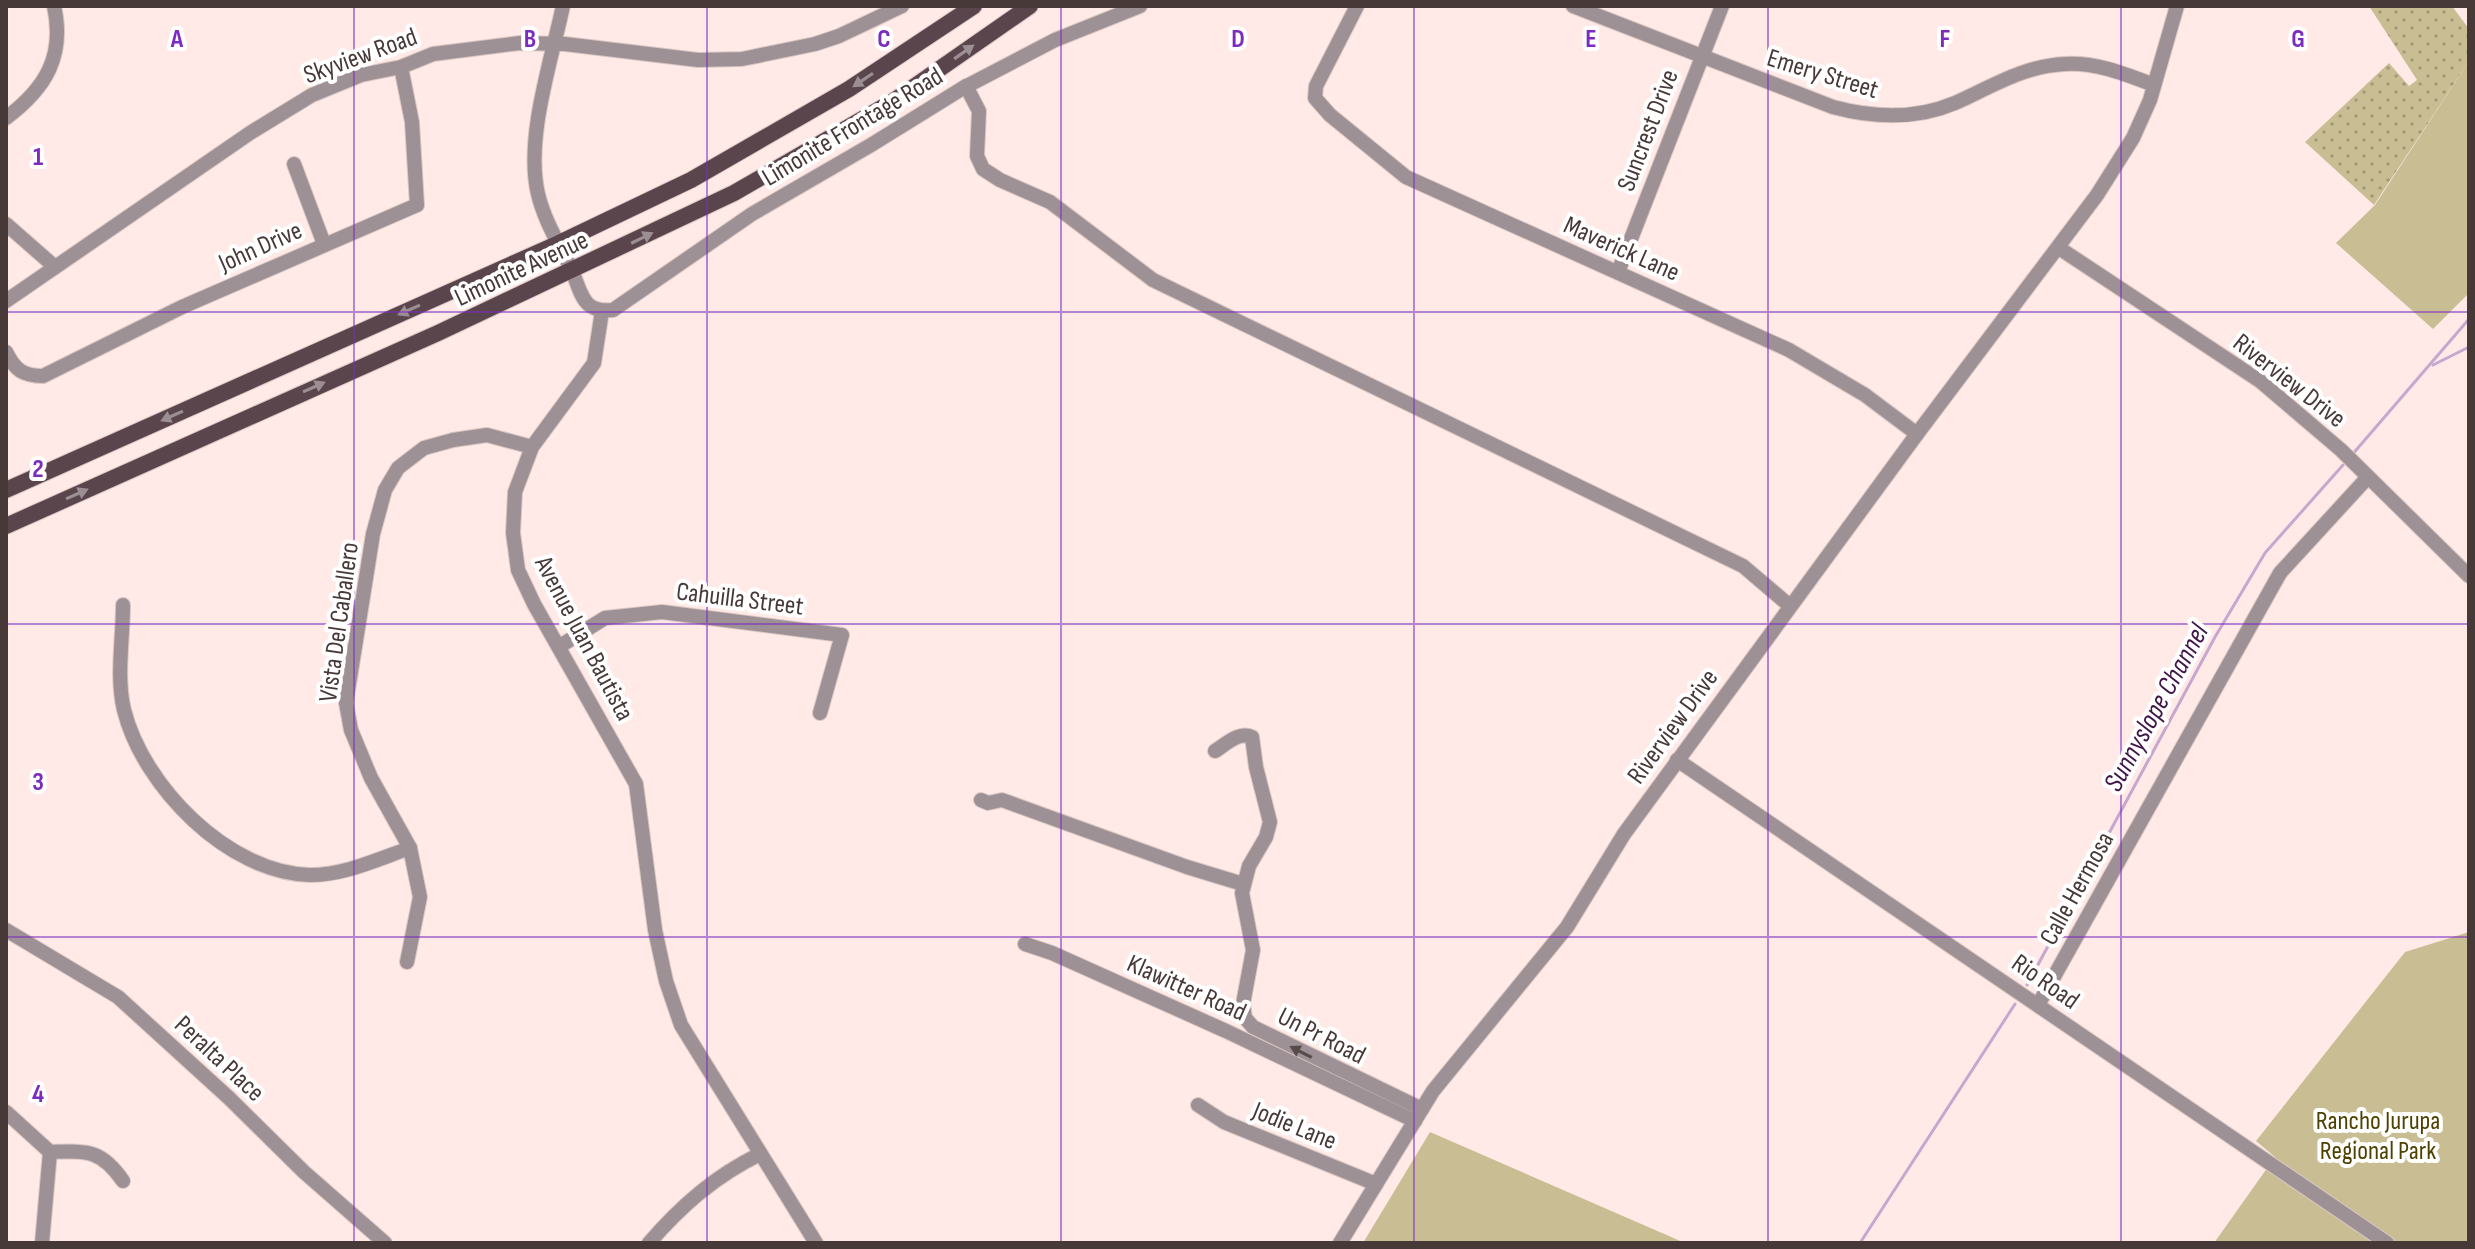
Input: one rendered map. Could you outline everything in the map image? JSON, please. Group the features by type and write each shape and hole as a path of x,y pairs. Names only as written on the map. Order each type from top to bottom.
{"main road":[{"name":"Limonite Avenue","path":"6,490 557,244 691,180 849,89 974,6"},
{"name":"Limonite Avenue","path":"6,526 572,272 734,193 879,110 1030,6"}],"street":[{"path":"6,118 44,81 50,69 59,30 54,6"},
{"path":"563,6 533,158 538,196 579,293 588,305 602,311"},
{"name":"Skyview Road","path":"6,301 168,187 312,95 361,75 401,67 433,54 520,43 555,43 655,57 742,59 827,40 902,6"},
{"name":"Limonite Frontage Road","path":"602,311 613,310 752,214 966,86 1043,46 1140,6"},
{"name":"Maverick Lane","path":"1357,6 1316,86 1315,98 1330,115 1406,177 1815,364 1865,395 1917,434"},
{"name":"Emery Street","path":"1573,6 1833,107 1878,116 1931,111 1953,104 2008,77 2047,66 2089,65 2154,85"},
{"name":"Suncrest Drive","path":"1618,272 1722,6"},
{"name":"Riverview Drive","path":"1340,1243 1433,1091 1567,927 1624,834 1677,760 2117,166 2133,138 2154,85 2177,6"},
{"name":"John Drive","path":"6,352 14,367 27,376 43,376 182,307 417,205 412,122 401,67"},
{"path":"966,86 979,111 977,156 983,169 1050,202 1153,280 1743,566 1790,606"},
{"path":"294,164 324,244"},
{"path":"6,224 55,267"},
{"name":"Riverview Drive","path":"2059,248 2260,381 2341,450 2469,576"},
{"name":"Avenue Juan Bautista","path":"602,311 594,363 532,447 515,492 513,533 518,570 534,604 636,784 655,930 666,981 681,1025 816,1243"},
{"name":"Vista Del Caballero","path":"407,962 420,897 410,848 371,778 351,730 346,703 373,534 385,490 398,468 424,448 487,435 532,447"},
{"name":"Calle Hermosa","path":"2033,1001 2280,573 2368,477"},
{"path":"123,605 123,706 132,735 162,787 209,832 239,856 271,869 311,875 346,871 410,848"},
{"name":"Cahuilla Street","path":"560,646 605,618 662,612 842,635 820,713"},
{"path":"981,800 988,803 1002,800 1243,884 1270,822 1256,767 1254,741 1246,734 1215,751"},
{"name":"Rio Road","path":"1677,760 2387,1243"},
{"name":"Un Pr Road","path":"1243,884 1253,950 1243,1004 1245,1018 1250,1024 1418,1115"},
{"name":"Peralta Place","path":"6,930 118,997 229,1098 304,1172 385,1243"},
{"name":"Klawitter Road","path":"1025,944 1052,953 1418,1115"},
{"path":"1242,1038 1250,1024"},
{"name":"Jodie Lane","path":"1198,1105 1224,1122 1376,1184"},
{"path":"6,1112 50,1152 97,1154 112,1165 123,1181"},
{"path":"42,1243 50,1152"},
{"path":"649,1243 674,1214 706,1185 760,1154"}],"green space":[{"path":"2369,6 2452,6 2469,29 2469,61 2374,205 2305,142 2389,63 2409,86 2417,80"},
{"path":"2469,61 2469,293 2433,329 2336,243 2375,205"},
{"name":"Rancho Jurupa Regional Park","path":"2469,932 2469,1243 2214,1243 2275,1157 2256,1141 2405,952"},
{"path":"1430,1132 1685,1243 1363,1243"}],"waterway":[{"name":"Sunnyslope Channel","path":"2351,456 2469,319"},
{"path":"2433,365 2469,347"},
{"name":"Sunnyslope Channel","path":"2027,985 2215,637 2265,553 2343,465"},
{"name":"Sunnyslope Channel","path":"1860,1243 2015,1004"}]}
